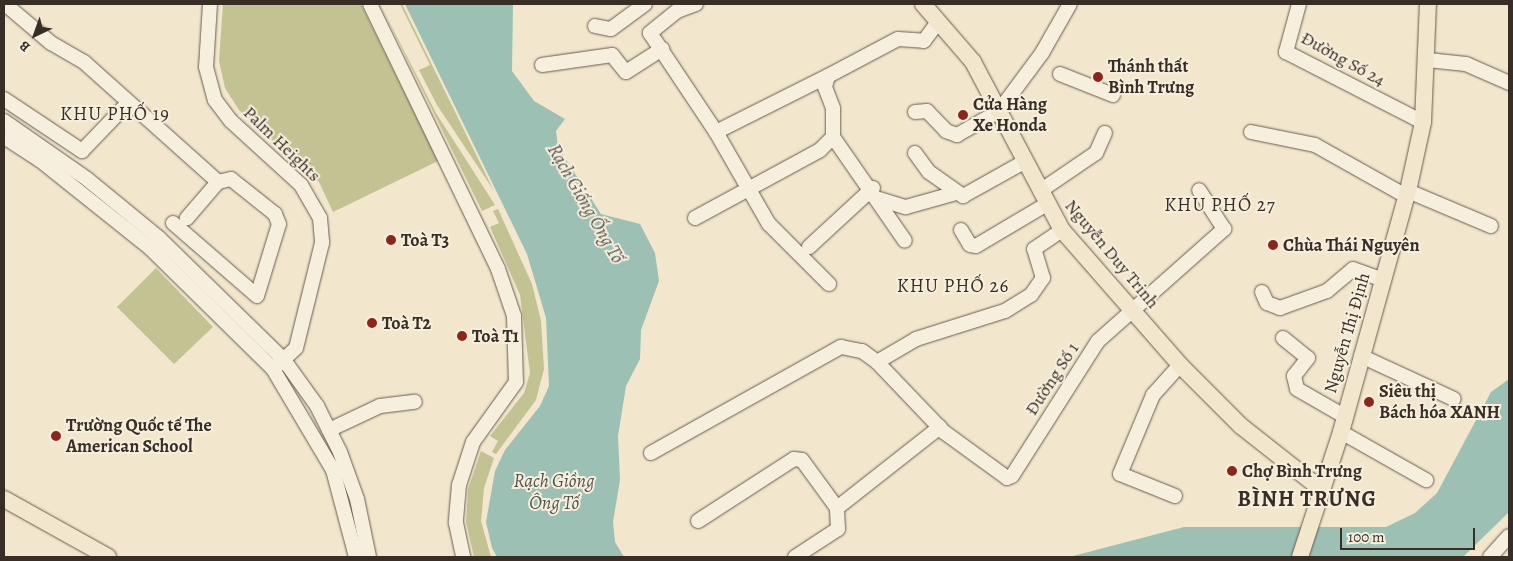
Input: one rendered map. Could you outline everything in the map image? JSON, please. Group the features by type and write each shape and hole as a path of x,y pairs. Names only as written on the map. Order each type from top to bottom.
{"main road":[{"name":"Nguyễn Duy Trinh","path":"923,4 972,62 1043,198 1062,230 1180,365 1241,426 1322,490"},
{"name":"Nguyễn Thị Định","path":"1300,557 1341,432 1407,193 1422,122 1428,60 1428,4"},
{"path":"4,499 108,557"}],"street":[{"path":"5,4 51,43 84,62 218,182 241,183 279,224 262,290 257,296 247,291 181,224"},
{"name":"Palm Heights","path":"210,4 206,67 215,100 231,121 301,185 320,218 322,243 296,348 279,365"},
{"path":"370,4 502,277 516,325 516,382 474,442 459,485 456,523 463,557"},
{"path":"595,26 611,29 645,4"},
{"path":"696,4 652,29 662,49 716,132 769,224 828,284"},
{"path":"915,112 927,111 946,131 957,135 999,111 1042,53 1070,4"},
{"name":"Đường Số 24","path":"1299,4 1286,52 1422,122"},
{"path":"716,132 898,39 924,41 938,22"},
{"path":"542,65 612,55 626,72 662,49"},
{"path":"1428,60 1466,64 1509,83"},
{"path":"1060,74 1113,95"},
{"path":"828,76 825,88 833,108 833,137 876,194 905,241"},
{"path":"4,99 82,152 128,103"},
{"path":"4,121 87,179 160,247 279,365 329,430 357,499 369,557"},
{"path":"961,230 970,245 976,246 1043,198 1096,153 1105,132"},
{"path":"1251,132 1315,145 1407,193 1491,226"},
{"path":"695,218 820,150 833,137"},
{"path":"4,138 42,161 160,247"},
{"path":"915,153 928,172 956,193"},
{"path":"876,194 906,207 956,193 969,194 1024,162"},
{"path":"160,247 218,182"},
{"name":"Đường Số 1","path":"940,427 1007,478 1012,476 1098,341 1131,308 1224,229 1199,190"},
{"path":"809,247 876,194"},
{"path":"877,362 916,339 1006,311 1031,295 1043,278 1034,249 1062,230"},
{"path":"1262,292 1267,303 1280,308 1327,292 1353,269 1383,280"},
{"path":"1283,338 1308,358 1294,376 1297,389 1344,416"},
{"path":"651,453 841,347 862,351 877,362 940,427 837,508"},
{"path":"1361,356 1454,399"},
{"path":"279,365 333,470 356,557"},
{"path":"1175,496 1120,474 1153,395 1180,365"},
{"path":"329,430 380,406 415,402"},
{"path":"1341,432 1426,480"},
{"path":"698,521 794,459 802,460 837,508 838,529 795,557"},
{"path":"1490,557 1509,536"}],"shaded area":[{"path":"223,4 361,4 438,161 333,212 319,182 239,110 225,88 219,61"},
{"path":"380,4 436,113 495,205 482,211"},
{"path":"400,4 402,4 494,191 437,105 419,70 430,65"},
{"path":"498,209 532,284 541,321 544,369 536,400 496,454 492,452 498,441 490,436 524,393 530,373 520,295 490,227 499,223 493,211"},
{"path":"156,268 213,327 174,364 117,307"},
{"path":"481,451 494,458 484,488 481,521 491,557 474,557 466,522 468,489"}],"water":[{"name":"Rạch Giồng Ông Tố","path":"405,4 513,4 512,71 534,101 565,119 556,131 558,147 601,214 640,224 655,253 659,281 641,330 640,359 626,386 618,436 620,480 613,522 615,542 624,557 497,557 492,548 486,522 495,471 505,450 540,406 549,386 546,318 527,254"},
{"path":"1509,379 1509,512 1463,557 1069,557 1184,527 1386,527 1415,513 1437,493 1491,392"}],"place":[{"name":"Thánh thất Bình Trưng","path":"1098,77"},
{"name":"Cửa Hàng Xe Honda","path":"963,115"},
{"name":"Toà T3","path":"391,240"},
{"name":"Chùa Thái Nguyên","path":"1273,245"},
{"name":"Toà T2","path":"372,323"},
{"name":"Toà T1","path":"462,336"},
{"name":"Siêu thị Bách hóa XANH","path":"1369,402"},
{"name":"Trường Quốc tế The American School","path":"56,436"},
{"name":"Chợ Bình Trưng","path":"1232,471"}],"district":[{"name":"KHU PHỐ 19","path":"115,115"},
{"name":"KHU PHỐ 27","path":"1220,206"},
{"name":"KHU PHỐ 26","path":"953,287"},
{"name":"BÌNH TRƯNG","path":"1307,500"}],"water label":[{"name":"Rạch Giống Ống Tố","path":"585,204"}]}
